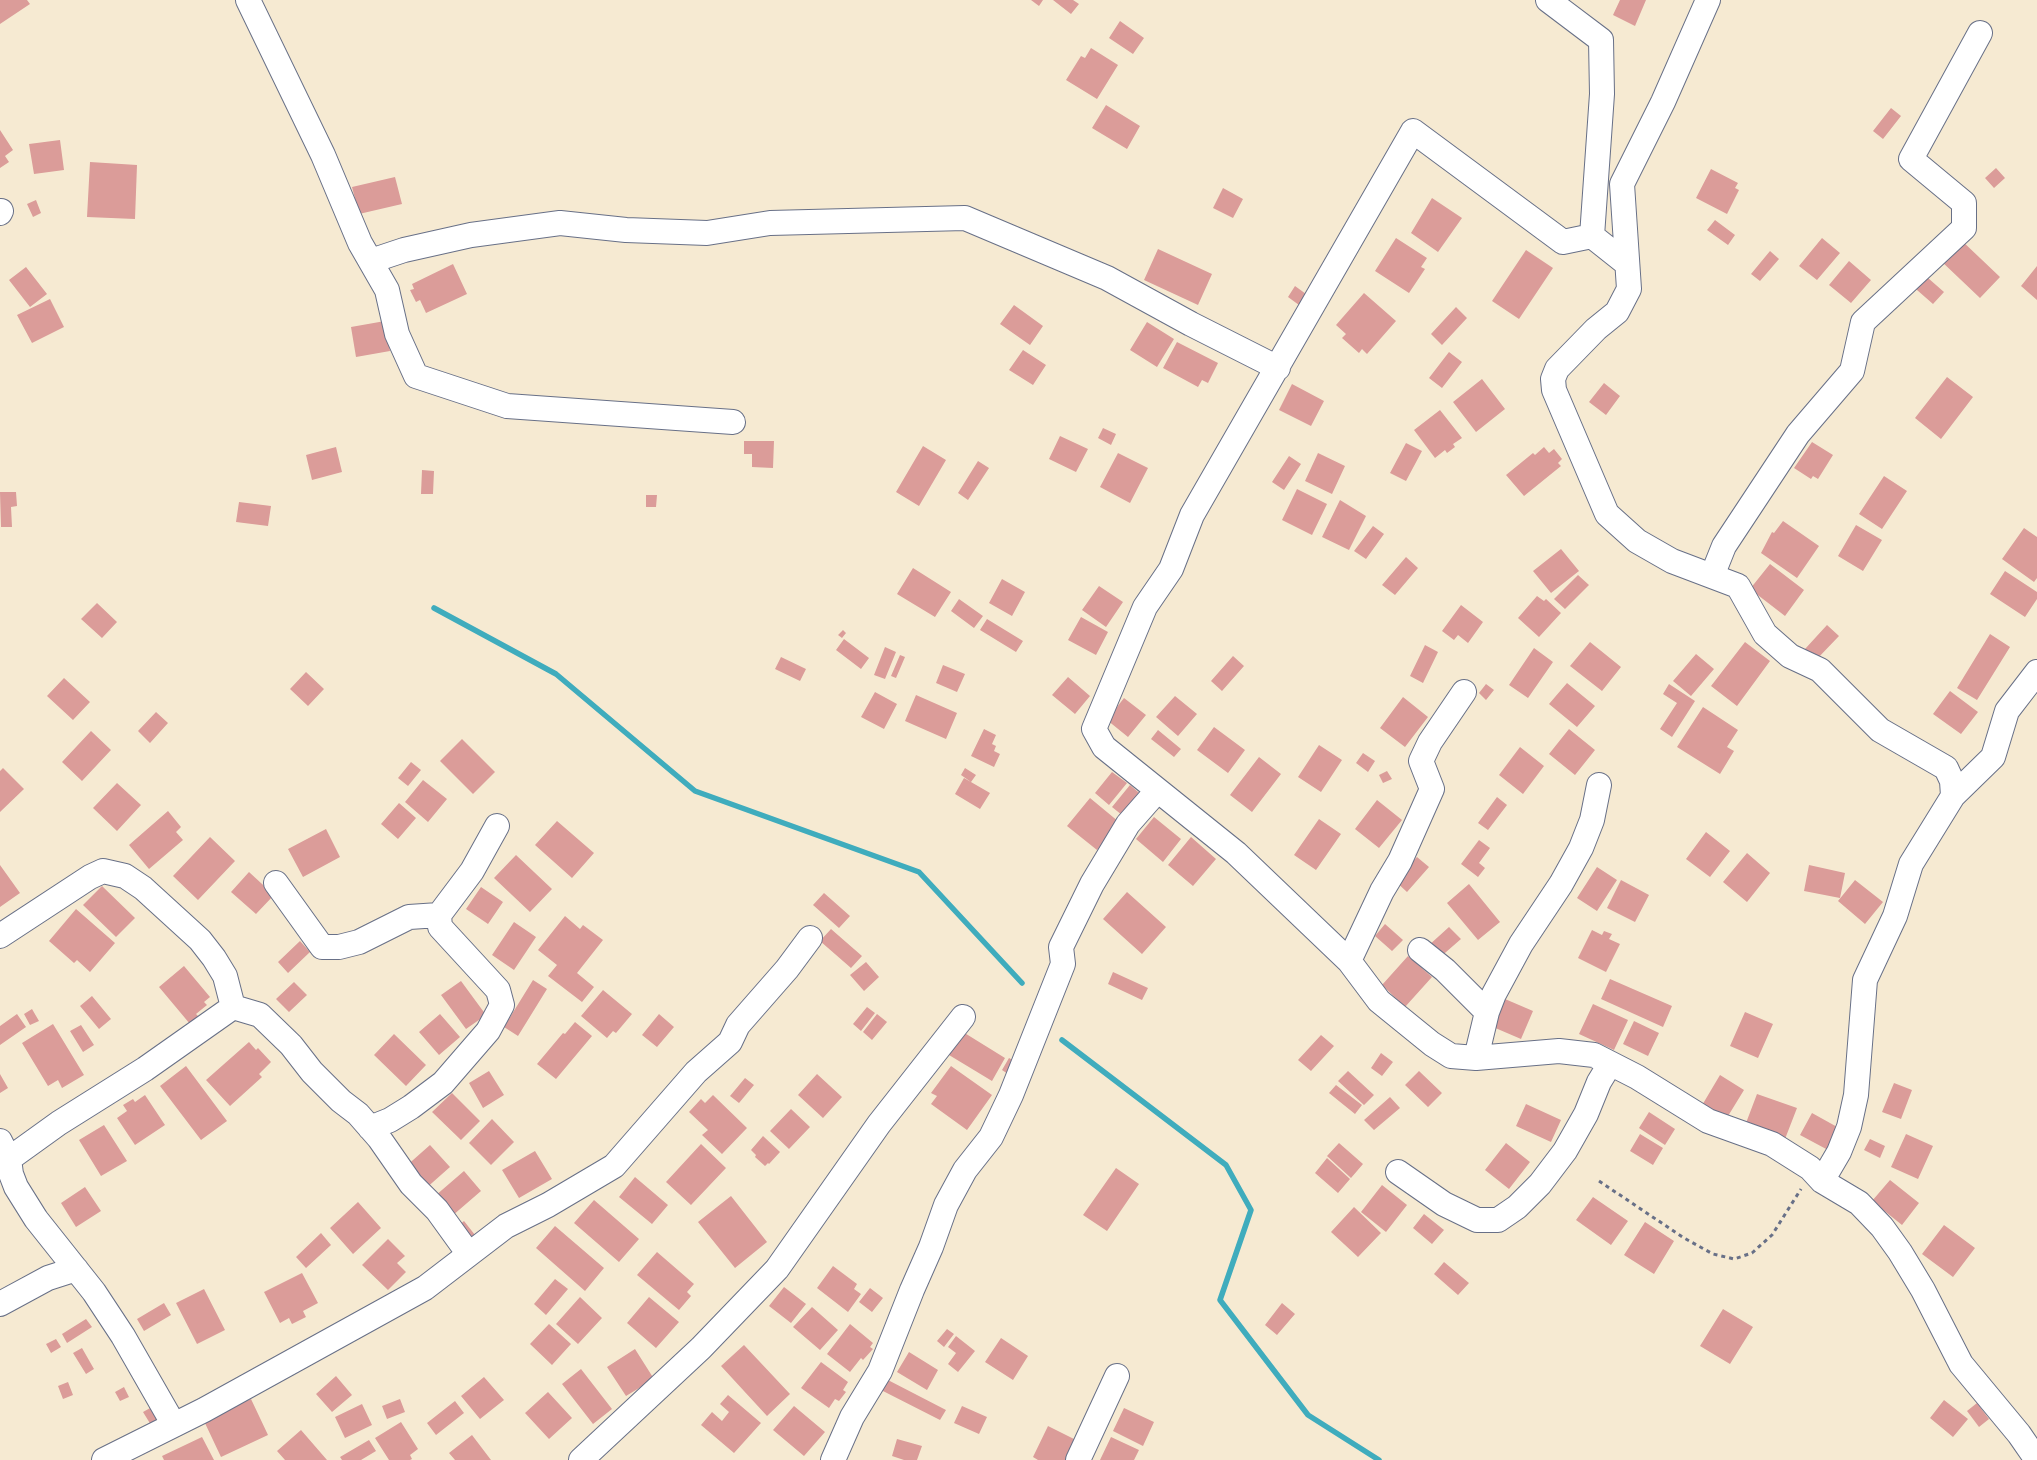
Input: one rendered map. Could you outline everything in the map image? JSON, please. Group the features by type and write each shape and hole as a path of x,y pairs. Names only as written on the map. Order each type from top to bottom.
{"street":[{"path":"248,0 323,155 360,243 387,290 397,334 416,376 508,406 733,422"},
{"path":"1548,0 1600,40 1602,94 1592,236"},
{"path":"1708,0 1663,102 1622,184 1629,289 1617,312 1596,329 1557,369 1553,379 1554,390 1607,514 1637,541 1672,561 1738,586 1765,634 1790,656 1820,670 1880,730 1946,768 1952,781 1953,796"},
{"path":"1712,576 1724,546 1798,434 1852,371 1863,322 1964,228 1964,203 1912,159 1980,33"},
{"path":"1592,236 1563,242 1413,131 1331,270 1278,368 1192,515 1171,568 1145,607 1094,729 1104,747 1236,853 1349,961 1379,1001 1432,1044 1451,1056 1476,1058 1559,1051 1594,1055 1637,1077 1708,1121 1772,1144 1810,1168 1822,1180 1859,1203 1882,1227 1923,1290 1961,1364 2019,1434 2037,1460"},
{"path":"371,261 404,250 471,235 560,223 626,230 707,233 770,223 965,218 1106,278 1278,368"},
{"path":"1592,236 1626,264"},
{"path":"1822,1180 1839,1152 1849,1127 1856,1095 1865,980 1895,916 1911,864 1953,796 1993,757 2007,712 2037,672"},
{"path":"1349,961 1382,891 1400,861 1432,789 1421,761 1430,742 1464,692"},
{"path":"1476,1058 1487,1012 1520,944 1561,884 1581,848 1592,820 1599,785"},
{"path":"834,1460 852,1417 880,1371 931,1247 946,1205 965,1170 991,1138 1011,1095 1062,964 1061,947 1092,884 1128,824 1157,791"},
{"path":"370,1128 390,1120 443,1083 488,1031 502,1005 498,990 440,927 439,916 472,871 497,826"},
{"path":"0,936 90,877 103,871 125,876 143,888 200,940 225,976 233,1007"},
{"path":"276,883 322,947 339,947 359,942 409,917 439,916"},
{"path":"104,1460 174,1425 425,1288 468,1253 506,1226 548,1205 614,1166 696,1072 730,1042 738,1025 787,969 810,938"},
{"path":"1420,950 1445,970 1487,1012"},
{"path":"233,1007 260,1015 291,1045 312,1072 370,1128 411,1184 437,1210 468,1253"},
{"path":"174,1425 124,1336 36,1219 5,1164 59,1123 152,1064 233,1007"},
{"path":"581,1460 702,1348 777,1269 879,1124 963,1016"},
{"path":"1398,1172 1444,1204 1477,1220 1498,1220 1517,1207 1540,1184 1565,1151 1586,1114 1599,1082 1610,1064"},
{"path":"0,1304 48,1278 76,1270"},
{"path":"1078,1460 1117,1376"}],"path":[{"path":"1599,1181 1699,1246 1713,1254 1734,1259 1752,1252 1772,1235 1805,1183 1822,1180"}],"building":[{"path":"0,0 27,0 30,4 0,24"},
{"path":"1031,0 1043,0 1039,6"},
{"path":"1053,0 1073,0 1079,4 1071,14"},
{"path":"1620,0 1646,0 1635,26 1613,15"},
{"path":"1120,21 1144,38 1133,54 1109,38"},
{"path":"1091,48 1118,65 1097,99 1066,80 1081,56 1085,58"},
{"path":"1106,105 1140,126 1127,149 1092,128"},
{"path":"1891,108 1901,116 1883,139 1873,131"},
{"path":"0,130 13,150 5,156 9,162 0,168"},
{"path":"60,140 64,170 34,174 29,144"},
{"path":"90,162 137,165 135,219 87,217"},
{"path":"1996,168 2005,178 1994,188 1985,178"},
{"path":"1711,169 1738,183 1735,188 1739,190 1727,214 1696,198"},
{"path":"395,177 402,204 359,214 352,187"},
{"path":"1223,188 1243,199 1233,218 1213,208"},
{"path":"1432,198 1462,218 1438,252 1411,233"},
{"path":"36,200 41,213 33,217 27,204"},
{"path":"1715,220 1735,235 1728,245 1707,230"},
{"path":"1396,238 1427,258 1421,267 1425,269 1409,293 1375,271"},
{"path":"1822,238 1840,253 1817,280 1799,266"},
{"path":"1960,239 2000,277 1980,298 1940,260"},
{"path":"1158,249 1212,274 1198,305 1144,280"},
{"path":"1526,250 1553,268 1519,319 1492,301"},
{"path":"1770,251 1779,259 1760,281 1751,274"},
{"path":"1849,261 1871,280 1851,303 1829,285"},
{"path":"453,264 467,294 426,313 420,300 416,302 410,290 414,289 412,284"},
{"path":"2037,266 2037,300 2021,286"},
{"path":"26,267 47,294 30,307 9,280"},
{"path":"1920,271 1944,292 1933,304 1909,283"},
{"path":"1295,286 1306,294 1299,305 1288,297"},
{"path":"1364,293 1396,321 1367,354 1362,349 1359,353 1342,338 1346,334 1336,325"},
{"path":"50,299 64,327 32,343 17,315"},
{"path":"1014,305 1043,326 1030,345 1000,324"},
{"path":"1456,307 1467,318 1442,345 1431,334"},
{"path":"385,321 390,351 356,357 351,327"},
{"path":"1147,322 1174,339 1157,367 1130,350"},
{"path":"1177,342 1218,363 1208,383 1202,380 1198,387 1163,368"},
{"path":"1023,350 1046,365 1033,385 1009,370"},
{"path":"1449,352 1462,362 1442,388 1429,378"},
{"path":"1947,377 1973,397 1941,439 1915,418"},
{"path":"1482,379 1505,409 1476,432 1453,402"},
{"path":"1604,383 1620,396 1606,415 1589,402"},
{"path":"1292,384 1324,401 1311,426 1279,410"},
{"path":"1440,410 1462,438 1453,444 1455,447 1447,453 1445,450 1435,458 1414,430"},
{"path":"1103,428 1116,434 1111,445 1098,438"},
{"path":"1060,436 1088,449 1076,472 1049,459"},
{"path":"744,441 774,441 773,468 752,467 752,454 744,454"},
{"path":"1812,442 1833,455 1818,479 1813,476 1811,479 1794,468"},
{"path":"1406,443 1422,451 1406,481 1390,473"},
{"path":"923,446 946,460 919,506 896,492"},
{"path":"336,447 342,472 312,480 306,455"},
{"path":"1544,447 1549,453 1554,449 1562,459 1558,463 1561,466 1524,496 1506,475 1533,453 1535,455"},
{"path":"1118,453 1148,468 1130,503 1100,487"},
{"path":"1318,453 1345,466 1332,494 1305,481"},
{"path":"1289,456 1301,464 1284,490 1272,482"},
{"path":"978,461 989,468 968,500 958,493"},
{"path":"422,470 434,471 433,494 421,494"},
{"path":"1884,476 1907,491 1882,529 1859,514"},
{"path":"1297,489 1327,504 1312,535 1282,520"},
{"path":"0,492 16,492 17,506 11,507 12,527 1,527"},
{"path":"646,495 657,495 656,507 646,507"},
{"path":"1340,500 1366,516 1349,550 1322,537"},
{"path":"239,502 271,506 268,526 236,522"},
{"path":"1783,521 1819,546 1797,578 1761,553 1772,532 1774,533"},
{"path":"1856,525 1882,540 1863,571 1838,556"},
{"path":"1373,526 1384,534 1366,559 1354,551"},
{"path":"2024,528 2037,537 2037,578 2034,582 2002,559"},
{"path":"1561,549 1579,571 1551,593 1533,571"},
{"path":"1406,557 1418,568 1395,595 1382,585"},
{"path":"1770,564 1804,590 1785,616 1750,589"},
{"path":"913,568 951,592 935,617 897,594"},
{"path":"2005,571 2037,592 2037,599 2025,617 1990,594"},
{"path":"1578,575 1589,585 1565,609 1554,599"},
{"path":"1002,579 1025,592 1012,616 989,603"},
{"path":"1099,586 1123,602 1106,627 1082,610"},
{"path":"1537,596 1544,601 1546,599 1561,613 1539,637 1518,618"},
{"path":"959,599 983,616 974,628 951,611"},
{"path":"97,603 117,622 102,638 81,619"},
{"path":"1461,605 1483,622 1468,643 1458,635 1454,640 1442,631"},
{"path":"1081,617 1108,632 1096,655 1068,640"},
{"path":"987,619 1023,641 1016,652 980,630"},
{"path":"1827,625 1839,636 1816,660 1805,649"},
{"path":"843,630 846,633 842,638 838,635"},
{"path":"1990,634 2010,647 1977,700 1957,688"},
{"path":"844,639 869,658 861,669 836,650"},
{"path":"1590,642 1621,667 1602,691 1570,666"},
{"path":"1745,642 1770,661 1737,706 1711,686"},
{"path":"1425,645 1438,652 1423,683 1410,676"},
{"path":"885,647 896,652 885,679 874,675"},
{"path":"1534,648 1553,662 1528,698 1509,685"},
{"path":"1696,654 1714,669 1691,696 1673,681"},
{"path":"900,655 905,657 896,678 891,676"},
{"path":"1233,656 1244,666 1222,691 1211,681"},
{"path":"781,657 806,669 800,681 775,669"},
{"path":"943,665 965,674 957,692 936,683"},
{"path":"306,672 324,689 308,706 290,689"},
{"path":"1068,677 1090,696 1075,714 1052,695"},
{"path":"64,678 90,702 73,720 47,696"},
{"path":"1567,683 1595,706 1577,727 1549,704"},
{"path":"1486,684 1494,690 1486,700 1479,693"},
{"path":"1669,684 1695,701 1672,737 1660,729 1677,703 1663,694"},
{"path":"1950,691 1978,712 1961,734 1933,714"},
{"path":"875,692 897,704 884,729 861,717"},
{"path":"916,695 957,713 946,739 905,721"},
{"path":"1175,696 1197,714 1178,736 1156,717"},
{"path":"1403,697 1428,717 1405,747 1380,728"},
{"path":"1124,698 1146,715 1128,737 1107,720"},
{"path":"1703,707 1738,730 1727,747 1734,751 1720,774 1677,747"},
{"path":"156,712 168,723 150,743 138,731"},
{"path":"1214,727 1245,750 1228,773 1197,750"},
{"path":"984,729 996,735 992,744 996,746 994,751 1000,754 994,767 971,756"},
{"path":"1569,729 1595,750 1575,775 1549,754"},
{"path":"1158,730 1181,749 1174,757 1151,739"},
{"path":"91,731 111,750 82,781 62,762"},
{"path":"462,739 495,772 473,794 440,761"},
{"path":"1319,745 1342,760 1321,792 1298,777"},
{"path":"1520,747 1544,766 1523,794 1499,775"},
{"path":"1363,753 1375,761 1368,772 1356,763"},
{"path":"1259,757 1281,774 1252,812 1230,795"},
{"path":"411,762 421,770 408,786 398,778"},
{"path":"3,768 24,789 0,812 0,771"},
{"path":"965,768 976,775 971,782 961,775"},
{"path":"1387,771 1392,779 1383,783 1379,775"},
{"path":"1112,772 1127,783 1109,805 1095,793"},
{"path":"964,778 990,793 980,809 955,794"},
{"path":"423,780 447,799 428,822 405,802"},
{"path":"117,783 141,805 117,831 93,808"},
{"path":"1130,785 1145,798 1127,819 1112,807"},
{"path":"1497,797 1507,805 1488,830 1478,823"},
{"path":"1090,798 1119,822 1097,850 1067,826"},
{"path":"1377,800 1402,820 1379,848 1355,829"},
{"path":"399,803 416,818 398,839 381,824"},
{"path":"168,811 181,827 176,832 183,840 149,869 129,845"},
{"path":"1154,817 1181,839 1163,862 1136,839"},
{"path":"1319,819 1341,834 1316,870 1294,855"},
{"path":"557,821 594,853 572,878 535,845"},
{"path":"326,829 340,857 303,877 288,849"},
{"path":"1706,832 1730,851 1710,877 1686,859"},
{"path":"210,837 235,861 198,900 173,876"},
{"path":"1191,837 1216,859 1193,886 1168,865"},
{"path":"1479,840 1490,848 1479,863 1485,868 1478,877 1461,864"},
{"path":"1747,853 1770,873 1747,902 1723,882"},
{"path":"516,855 552,889 530,912 494,878"},
{"path":"1417,857 1429,867 1407,892 1395,881"},
{"path":"0,865 20,893 0,907"},
{"path":"1809,865 1845,873 1840,898 1804,891"},
{"path":"1597,867 1617,880 1597,911 1577,898"},
{"path":"249,872 274,895 256,914 231,892"},
{"path":"1621,880 1649,895 1635,922 1607,908"},
{"path":"1855,880 1883,902 1865,924 1838,901"},
{"path":"1469,884 1500,922 1478,940 1447,903"},
{"path":"102,886 135,918 116,937 83,905"},
{"path":"481,887 503,902 488,924 466,909"},
{"path":"1127,892 1166,927 1142,954 1103,919"},
{"path":"824,893 850,916 839,928 813,905"},
{"path":"76,909 115,943 90,972 77,960 74,963 49,941"},
{"path":"565,916 580,929 583,925 603,940 577,973 594,987 582,1002 548,976 557,965 538,950"},
{"path":"514,922 536,937 514,970 492,955"},
{"path":"1385,924 1403,940 1392,951 1375,936"},
{"path":"1449,927 1461,939 1438,959 1428,946"},
{"path":"831,929 862,956 851,968 820,941"},
{"path":"1592,930 1602,935 1604,931 1612,934 1609,939 1620,944 1606,972 1578,958"},
{"path":"300,941 310,952 288,973 278,962"},
{"path":"1408,956 1432,977 1405,1007 1382,985"},
{"path":"866,962 879,977 864,991 850,975"},
{"path":"184,966 210,997 204,1002 207,1005 196,1014 199,1017 190,1024 159,987"},
{"path":"1113,972 1148,988 1142,1000 1108,984"},
{"path":"1610,979 1672,1006 1663,1027 1601,999"},
{"path":"533,980 547,989 518,1036 504,1027"},
{"path":"461,981 486,1015 466,1029 441,995"},
{"path":"294,982 307,995 289,1012 276,999"},
{"path":"603,990 632,1014 616,1033 613,1031 607,1038 581,1016"},
{"path":"92,996 111,1019 99,1029 80,1006"},
{"path":"1505,999 1533,1011 1521,1039 1493,1027"},
{"path":"1593,1004 1628,1020 1614,1050 1579,1034"},
{"path":"867,1007 875,1013 861,1031 853,1024"},
{"path":"32,1009 39,1021 30,1025 24,1014"},
{"path":"1745,1012 1773,1024 1758,1058 1730,1046"},
{"path":"17,1014 26,1027 0,1045 0,1026"},
{"path":"440,1014 460,1037 439,1055 419,1032"},
{"path":"659,1014 674,1027 657,1047 642,1035"},
{"path":"877,1014 887,1022 872,1040 863,1032"},
{"path":"1634,1021 1659,1033 1648,1056 1623,1044"},
{"path":"575,1022 592,1036 556,1079 537,1064 563,1033 565,1034"},
{"path":"53,1024 84,1075 62,1088 58,1080 48,1086 22,1043"},
{"path":"81,1025 94,1045 83,1052 70,1031"},
{"path":"963,1032 1005,1058 992,1081 949,1055"},
{"path":"394,1034 426,1065 406,1086 374,1055"},
{"path":"1321,1035 1334,1046 1311,1071 1298,1060"},
{"path":"249,1042 256,1050 258,1048 271,1062 259,1074 262,1077 230,1106 206,1080"},
{"path":"1381,1053 1393,1062 1382,1076 1371,1068"},
{"path":"1009,1058 1016,1062 1008,1074 1002,1070"},
{"path":"186,1066 227,1121 201,1140 160,1086"},
{"path":"951,1066 992,1095 967,1130 931,1104 937,1096 931,1093"},
{"path":"489,1071 504,1095 483,1108 469,1083"},
{"path":"1348,1071 1374,1095 1364,1105 1338,1081"},
{"path":"1419,1071 1442,1093 1428,1107 1405,1085"},
{"path":"0,1074 8,1088 0,1093"},
{"path":"817,1074 842,1097 823,1118 798,1095"},
{"path":"1720,1075 1744,1090 1725,1121 1701,1107"},
{"path":"745,1078 754,1085 739,1103 730,1096"},
{"path":"1894,1083 1912,1090 1901,1119 1882,1112"},
{"path":"1336,1085 1362,1105 1355,1114 1329,1093"},
{"path":"452,1093 480,1121 461,1140 432,1112"},
{"path":"1757,1094 1797,1108 1785,1139 1746,1123"},
{"path":"145,1095 165,1125 135,1145 117,1118 127,1111 123,1105 133,1099 135,1102"},
{"path":"713,1095 747,1128 722,1154 702,1135 708,1130 689,1112 701,1099 705,1103"},
{"path":"1390,1097 1400,1108 1374,1130 1364,1120"},
{"path":"1526,1104 1561,1120 1551,1142 1516,1126"},
{"path":"791,1109 810,1127 789,1149 770,1131"},
{"path":"1649,1112 1675,1129 1665,1145 1639,1128"},
{"path":"1812,1113 1839,1128 1828,1150 1800,1135"},
{"path":"492,1119 514,1142 491,1165 469,1143"},
{"path":"104,1125 127,1161 101,1176 79,1140"},
{"path":"1640,1134 1663,1148 1653,1165 1630,1151"},
{"path":"1906,1134 1933,1146 1918,1179 1891,1167"},
{"path":"763,1136 780,1152 765,1166 755,1157 756,1155 751,1150"},
{"path":"1870,1139 1885,1146 1880,1158 1864,1150"},
{"path":"1339,1143 1363,1164 1351,1178 1327,1156"},
{"path":"1506,1143 1530,1162 1509,1189 1485,1170"},
{"path":"701,1144 726,1168 691,1205 666,1182"},
{"path":"430,1145 450,1167 424,1190 404,1168"},
{"path":"535,1151 552,1179 519,1198 502,1170"},
{"path":"1327,1158 1350,1179 1338,1193 1315,1173"},
{"path":"1116,1168 1139,1184 1107,1231 1083,1215"},
{"path":"464,1171 481,1191 452,1216 435,1196"},
{"path":"635,1177 668,1205 652,1224 619,1197"},
{"path":"1890,1180 1919,1203 1902,1225 1872,1201"},
{"path":"1382,1185 1407,1205 1386,1232 1361,1212"},
{"path":"85,1187 101,1211 76,1227 61,1203"},
{"path":"731,1196 767,1242 735,1268 698,1222"},
{"path":"1593,1197 1628,1221 1611,1245 1576,1220"},
{"path":"594,1200 639,1239 619,1262 574,1223"},
{"path":"358,1202 381,1228 353,1254 330,1228"},
{"path":"1354,1207 1381,1233 1358,1257 1331,1232"},
{"path":"1424,1214 1444,1230 1432,1244 1413,1228"},
{"path":"464,1221 475,1235 469,1239 458,1226"},
{"path":"1645,1222 1674,1241 1654,1274 1624,1255"},
{"path":"1944,1225 1975,1248 1953,1277 1922,1254"},
{"path":"555,1226 604,1268 585,1291 536,1248"},
{"path":"321,1233 331,1245 306,1268 296,1257"},
{"path":"388,1239 405,1256 397,1263 406,1272 388,1290 362,1265"},
{"path":"657,1252 694,1284 687,1292 691,1296 679,1310 637,1275"},
{"path":"1444,1262 1469,1283 1458,1295 1434,1274"},
{"path":"833,1266 857,1284 854,1289 861,1294 848,1312 817,1288"},
{"path":"302,1273 318,1303 303,1311 306,1317 292,1324 289,1318 280,1323 264,1292"},
{"path":"555,1279 568,1289 546,1315 534,1304"},
{"path":"784,1287 806,1304 791,1323 769,1306"},
{"path":"870,1288 883,1298 872,1312 859,1302"},
{"path":"204,1289 225,1330 197,1344 176,1303"},
{"path":"580,1297 602,1318 578,1344 556,1324"},
{"path":"649,1297 679,1322 656,1348 627,1323"},
{"path":"164,1303 171,1315 144,1331 137,1319"},
{"path":"1282,1303 1295,1314 1277,1335 1265,1325"},
{"path":"812,1307 838,1330 820,1350 793,1327"},
{"path":"1723,1309 1753,1327 1730,1364 1700,1346"},
{"path":"86,1319 92,1327 67,1343 62,1334"},
{"path":"549,1324 571,1344 552,1365 530,1344"},
{"path":"850,1324 873,1343 870,1347 873,1349 863,1360 861,1358 850,1372 827,1354"},
{"path":"947,1329 954,1334 944,1347 937,1341"},
{"path":"956,1336 975,1351 958,1372 948,1364 956,1353 948,1347"},
{"path":"1001,1338 1028,1356 1013,1380 985,1362"},
{"path":"56,1339 61,1347 51,1353 46,1344"},
{"path":"744,1345 790,1394 767,1416 721,1366"},
{"path":"82,1348 94,1369 86,1374 73,1353"},
{"path":"635,1349 654,1379 626,1396 607,1367"},
{"path":"909,1352 938,1370 927,1390 897,1372"},
{"path":"821,1362 848,1382 843,1390 846,1392 839,1401 835,1399 829,1408 801,1388"},
{"path":"581,1369 612,1409 593,1424 562,1384"},
{"path":"336,1376 352,1395 332,1412 316,1394"},
{"path":"484,1377 504,1400 480,1419 461,1396"},
{"path":"886,1379 946,1410 940,1420 881,1390"},
{"path":"68,1382 73,1395 63,1399 58,1386"},
{"path":"124,1387 129,1397 120,1401 115,1392"},
{"path":"548,1392 572,1418 549,1439 525,1413"},
{"path":"728,1395 761,1423 734,1453 701,1425 712,1412 722,1421 729,1412 720,1404"},
{"path":"251,1399 268,1435 221,1457 204,1421"},
{"path":"400,1399 405,1412 387,1419 382,1406"},
{"path":"1944,1400 1968,1419 1953,1437 1930,1418"},
{"path":"455,1401 464,1413 436,1435 427,1423"},
{"path":"1977,1403 1989,1419 1979,1427 1967,1411"},
{"path":"362,1404 372,1425 345,1438 335,1417"},
{"path":"794,1406 825,1432 804,1456 773,1430"},
{"path":"962,1406 987,1417 979,1434 954,1423"},
{"path":"152,1407 160,1420 151,1425 143,1412"},
{"path":"1124,1408 1154,1422 1143,1446 1113,1431"},
{"path":"401,1422 418,1449 410,1455 412,1459 410,1460 389,1460 375,1438"},
{"path":"1048,1426 1076,1440 1067,1460 1038,1460 1033,1457"},
{"path":"301,1430 327,1460 285,1460 277,1451"},
{"path":"472,1435 491,1460 455,1460 449,1453"},
{"path":"202,1437 214,1460 164,1460 162,1456"},
{"path":"1111,1437 1139,1450 1134,1460 1100,1460"},
{"path":"897,1439 922,1446 917,1460 904,1460 892,1456"},
{"path":"369,1440 376,1451 361,1460 342,1460 340,1457"}],"waterway":[{"path":"434,608 556,674 695,791 919,872 1022,983"},
{"path":"1062,1040 1226,1165 1251,1210 1220,1300 1308,1415 1379,1460"}]}
